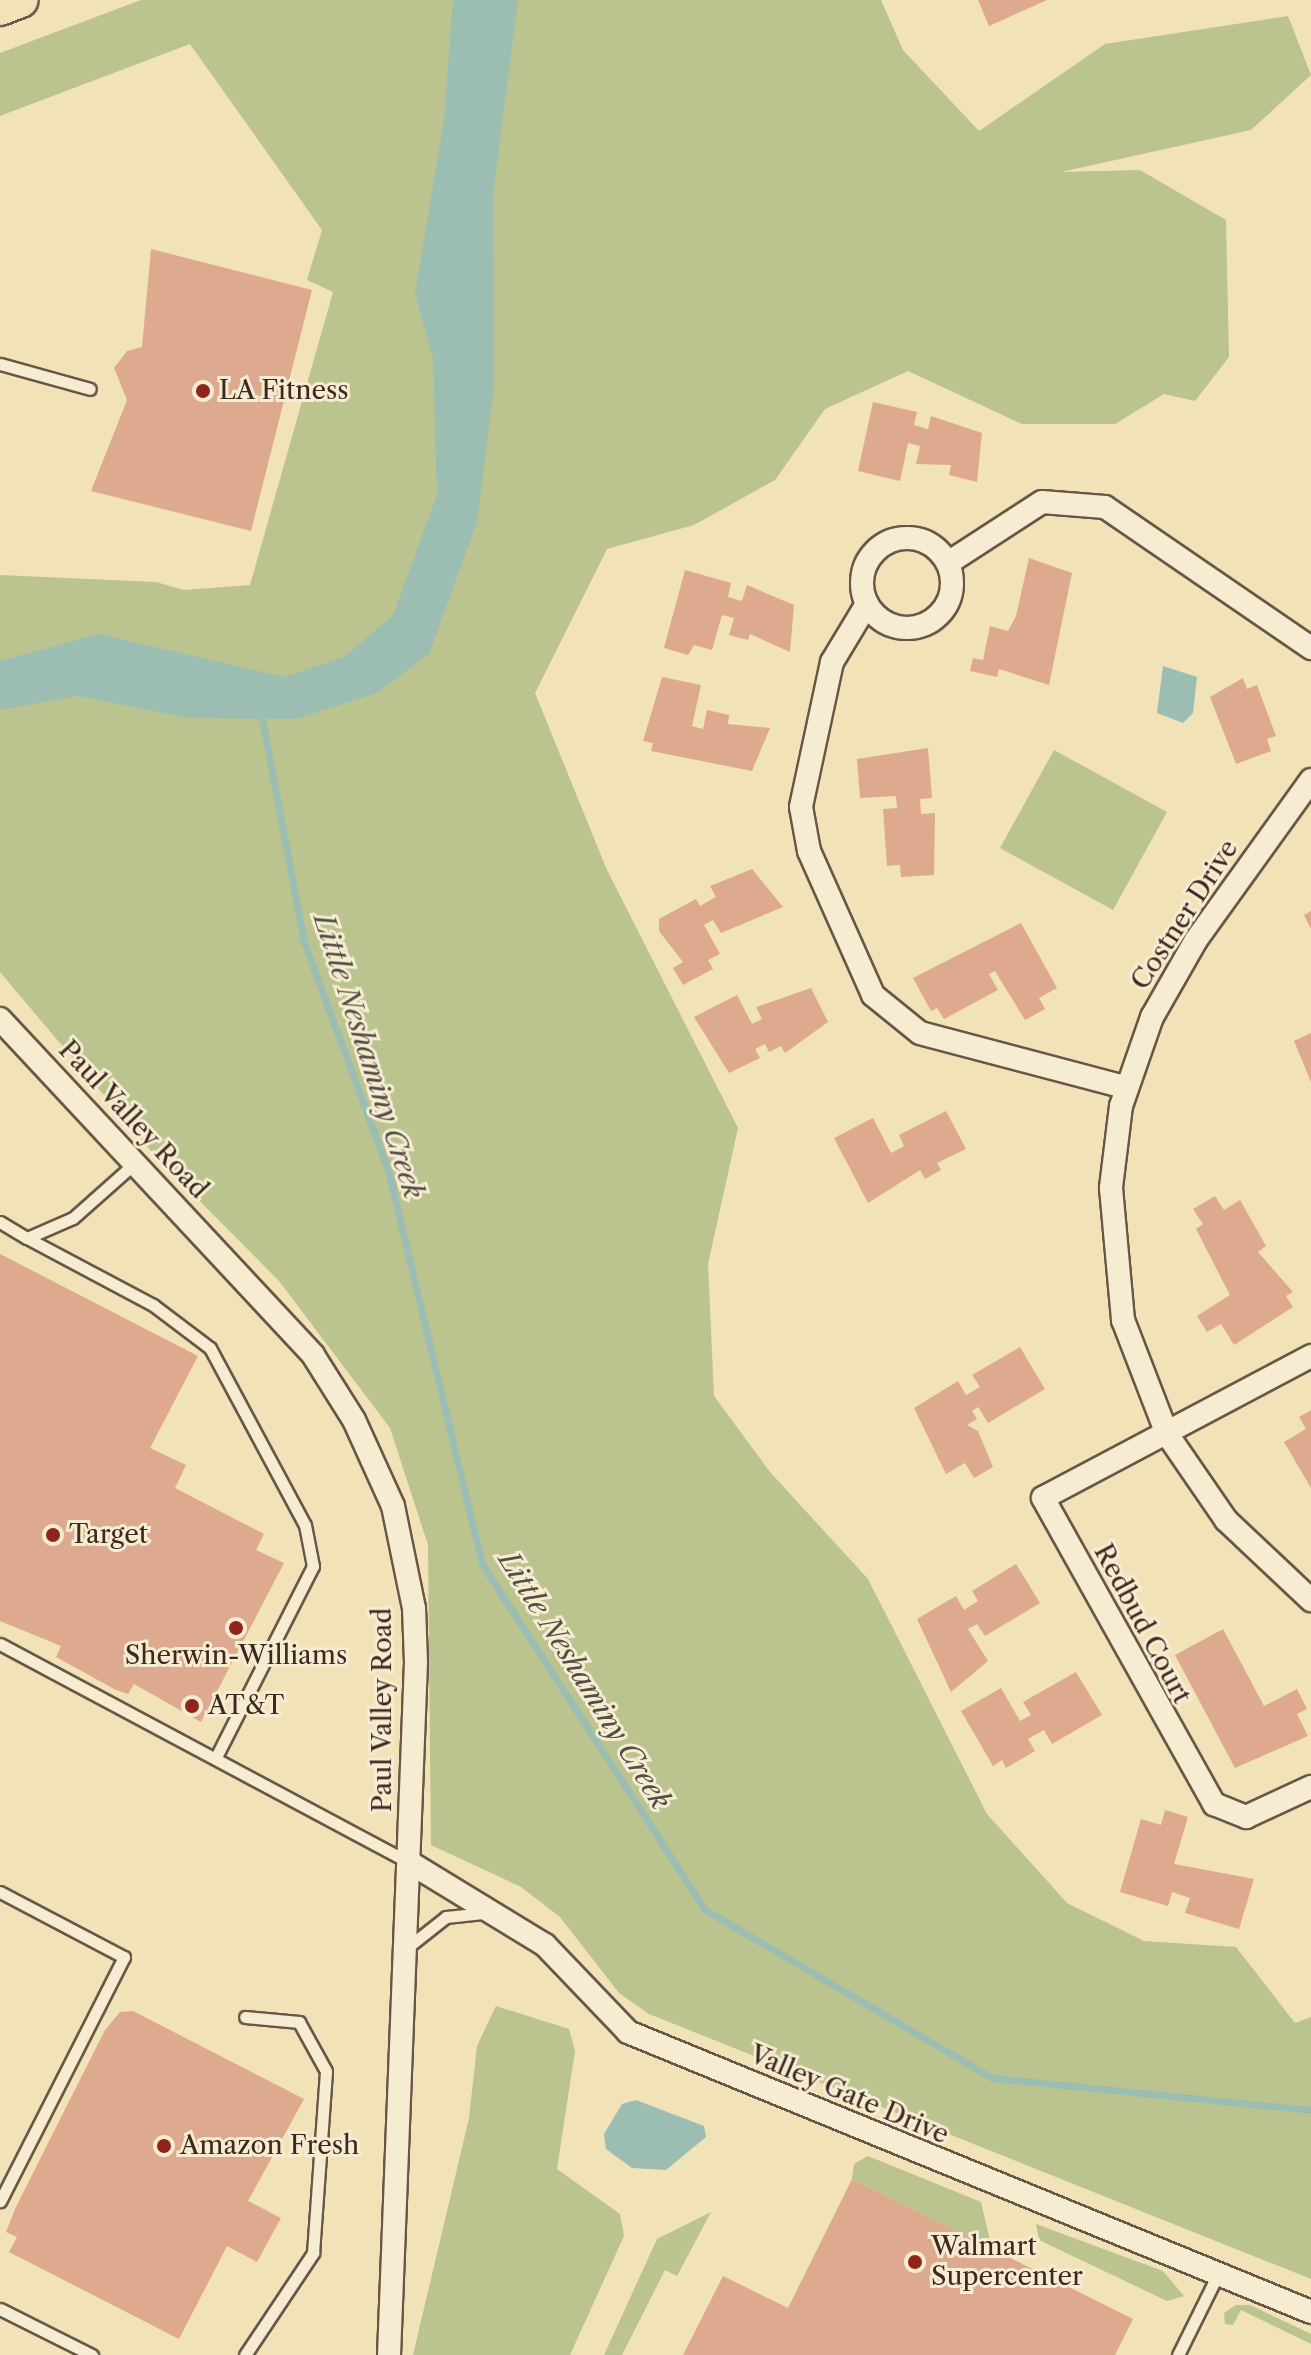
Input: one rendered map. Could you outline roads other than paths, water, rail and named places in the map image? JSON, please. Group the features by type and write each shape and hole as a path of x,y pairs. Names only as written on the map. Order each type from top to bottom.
{"main road":[{"path":"0,8 21,0"}],"street":[{"path":"948,563 1042,502 1105,507 1311,648"},
{"path":"948,563 917,539 897,539 866,564 867,604 832,662 801,807 809,851 873,995 920,1033 1125,1087"},
{"path":"867,604 879,619 918,627 948,602 948,563"},
{"name":"Costner Drive","path":"1311,780 1196,940 1152,1017 1125,1087 1111,1188 1114,1275 1131,1347 1167,1434 1226,1520 1311,1600"},
{"name":"Paul Valley Road","path":"0,1019 313,1355 354,1420 393,1506 414,1608 409,1862 389,2355"},
{"path":"1167,1434 1311,1356"},
{"name":"Redbud Court","path":"1167,1434 1043,1498 1214,1804 1246,1817 1311,1787"},
{"name":"Valley Gate Drive","path":"409,1862 503,1915 545,1945 592,2002 628,2032 1311,2312"}],"lane":[{"path":"0,364 90,389"},
{"path":"27,1238 73,1218 135,1163"},
{"path":"0,1222 153,1305 210,1348 305,1525 313,1566 215,1759"},
{"path":"0,1644 409,1862"},
{"path":"0,1892 124,1957 0,2201"},
{"path":"405,1950 446,1917 503,1915"},
{"path":"245,2017 299,2022 326,2071 313,2253 245,2355"},
{"path":"1178,2355 1219,2272"},
{"path":"0,2309 92,2355"}],"water":[{"path":"453,0 518,0 493,196 494,387 477,522 429,654 377,693 296,719 188,718 78,696 0,710 0,661 99,634 284,677 344,657 393,615 437,495 433,358 415,294 444,120"},
{"path":"1163,666 1197,677 1193,713 1183,723 1157,713"},
{"path":"636,2100 704,2126 706,2137 666,2170 632,2168 606,2149 604,2134 622,2104"}],"waterway":[{"name":"Little Neshaminy Creek","path":"261,713 304,942 388,1170 482,1564 704,1909 992,2078 1311,2110"}],"place":[{"name":"LA Fitness","path":"203,391"},
{"name":"Target","path":"53,1535"},
{"name":"Sherwin-Williams","path":"236,1628"},
{"name":"AT&T","path":"192,1706"},
{"name":"Amazon Fresh","path":"164,2146"},
{"name":"Walmart Supercenter","path":"915,2262"}]}
